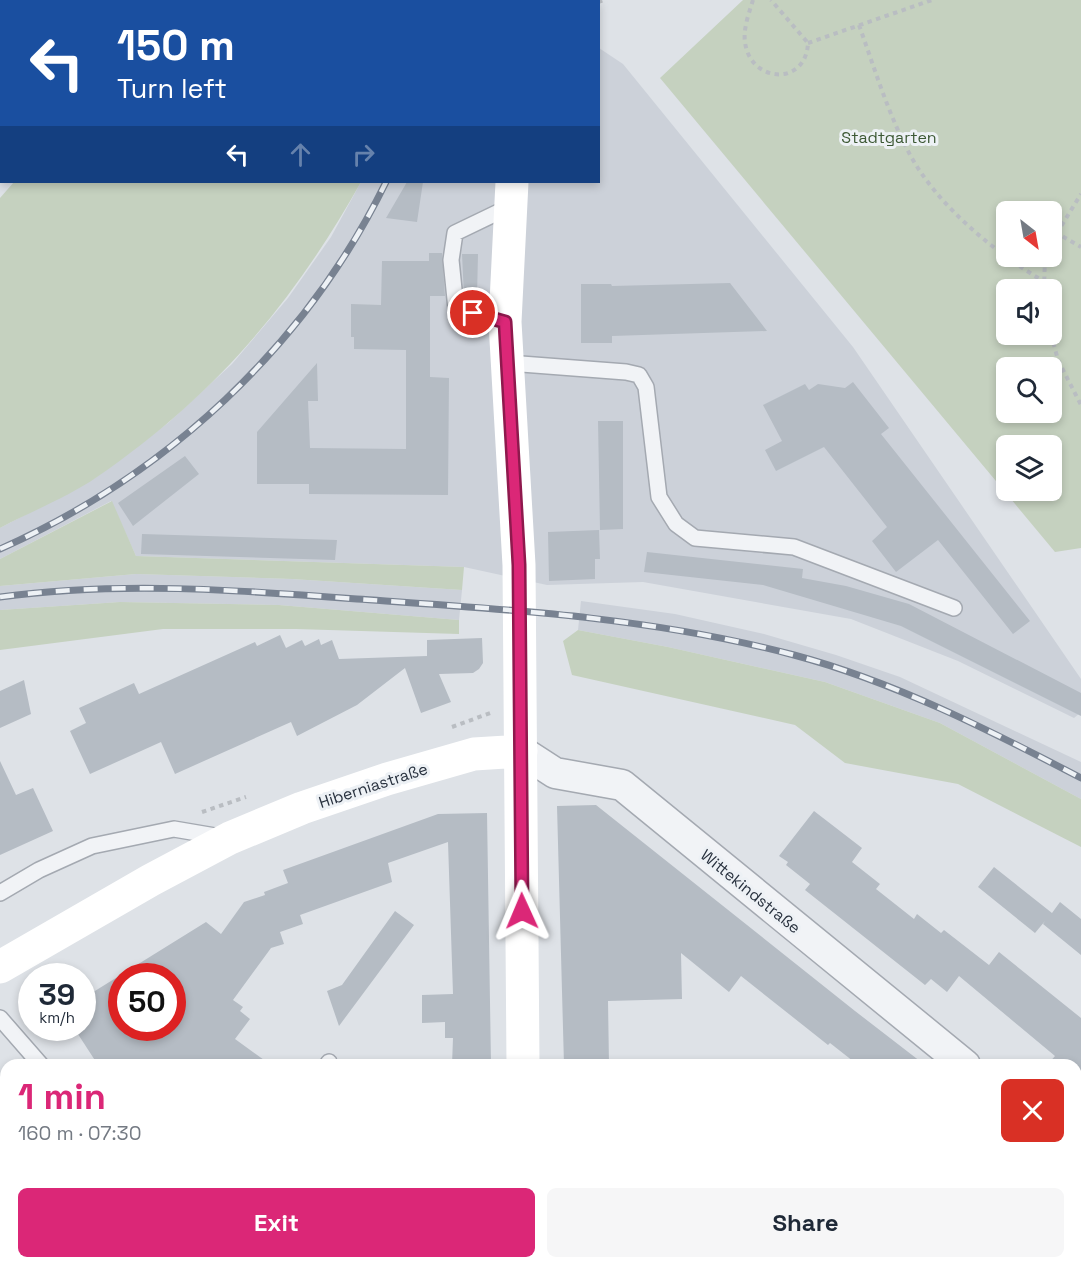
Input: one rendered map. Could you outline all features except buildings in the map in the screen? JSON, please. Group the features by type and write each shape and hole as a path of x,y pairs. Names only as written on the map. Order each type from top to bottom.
{"main road":[{"path":"511,194 505,322 519,565 522,701 523,1059"},
{"name":"Hiberniastraße","path":"0,967 151,880 230,838 302,808 387,779 474,754 521,751"}],"street":[{"name":"Wittekindstraße","path":"521,751 555,773 621,786 958,1059"}],"lane":[{"path":"505,322 456,309 451,260 455,233 511,194"},
{"path":"508,363 626,372 639,375 646,387 659,497 676,524 695,538 794,547 954,608"},
{"path":"0,893 39,870 92,846 174,829 230,838"},
{"path":"0,1018 36,1059"}],"path":[{"path":"753,0 744,41 753,63 761,70 783,74 794,71 807,55 808,43 771,0"},
{"path":"808,43 932,0"},
{"path":"859,25 894,121 908,151 930,185 972,229 1004,256 1040,279"},
{"path":"1062,222 1081,194"},
{"path":"1062,236 1081,248"},
{"path":"1054,345 1058,360 1081,405"},
{"path":"449,728 522,701"},
{"path":"191,815 255,794"}],"shaded area":[{"path":"600,49 623,64 853,347 1081,679 1081,712 1074,718 958,661 851,619 643,582 547,585 464,567 136,556 111,501 0,559 0,528 95,478 168,423 232,364 288,298 331,237 360,183 600,183"},
{"path":"136,574 292,579 462,590 459,620 279,605 120,602 0,610 0,586"},
{"path":"581,601 675,614 764,634 900,677 1081,762 1081,799 940,723 825,682 668,647 578,630"}],"green space":[{"name":"Stadtgarten","path":"743,0 1081,0 1081,548 1055,552 1012,501 1062,501 1062,435 996,435 996,481 660,78"},
{"path":"13,183 360,183 307,269 247,345 214,380 178,414 97,477 0,528 0,198"},
{"path":"112,501 136,556 464,567 462,590 292,579 136,574 0,586 0,559"},
{"path":"120,602 279,605 459,620 459,634 296,629 163,629 0,650 0,610"},
{"path":"578,630 668,647 825,682 940,723 1081,799 1081,847 958,784 845,763 795,725 572,675 563,641"}],"railway":[{"path":"0,549 61,519 120,484 174,444 226,399 273,351 315,298 353,242 385,183"},
{"path":"0,597 89,589 223,590 522,611 577,616 686,632 794,655 869,679 976,725 1081,778"}],"route":[{"path":"473,313 505,322 519,565 522,701 522,911"}]}
